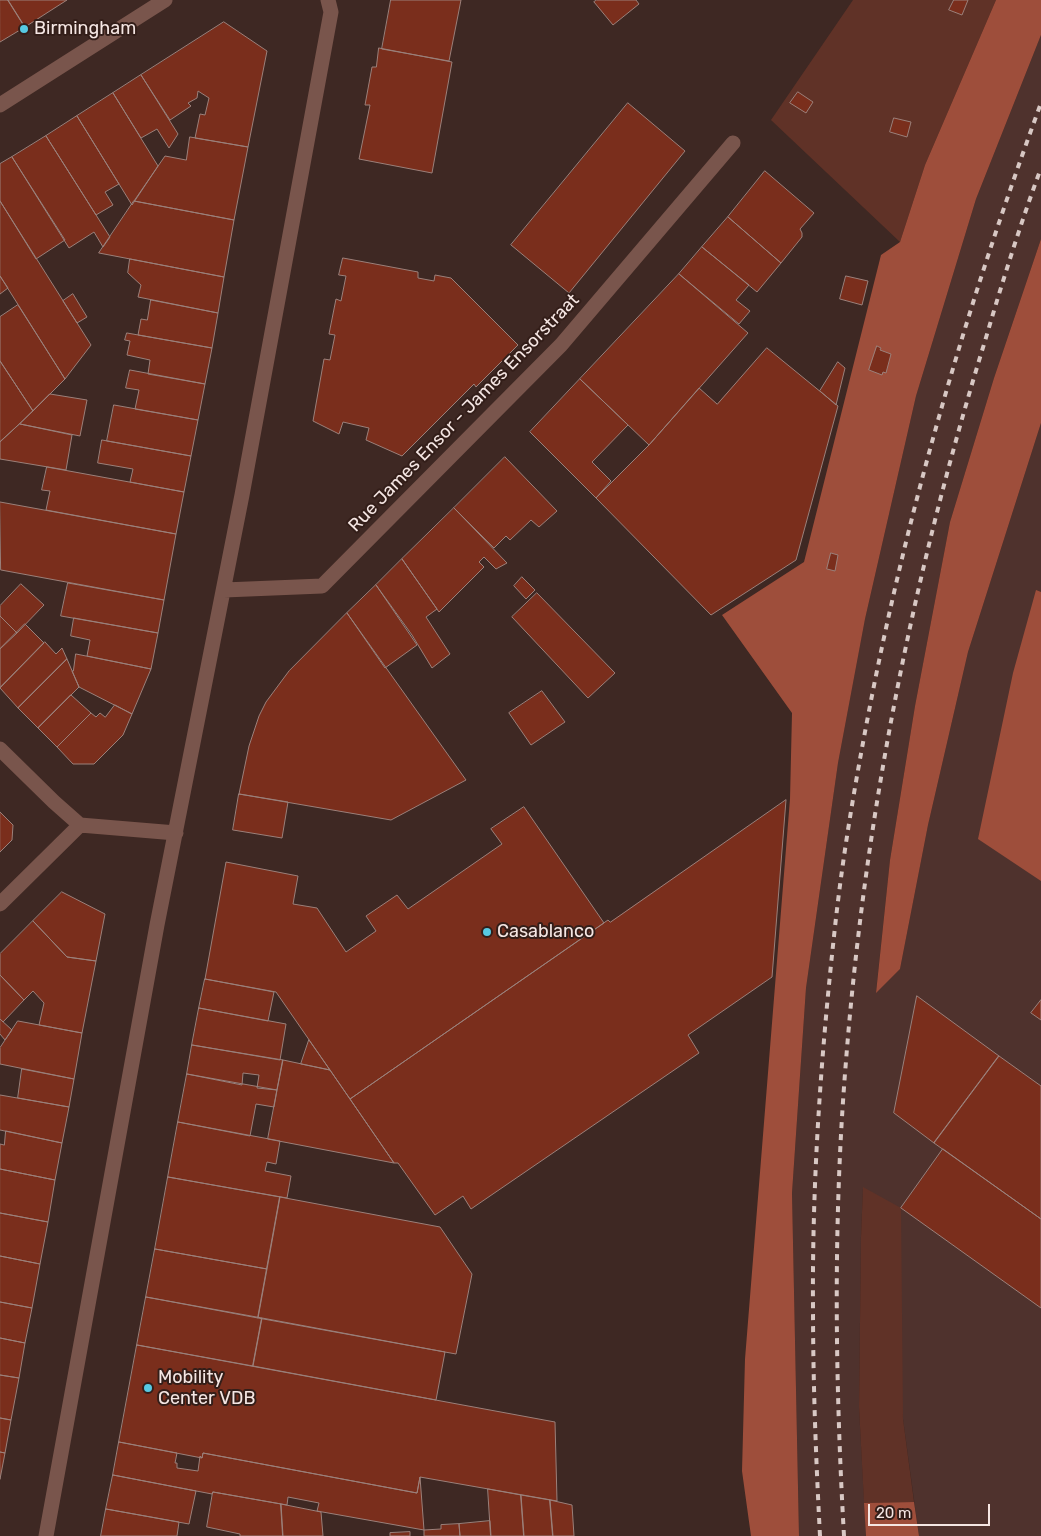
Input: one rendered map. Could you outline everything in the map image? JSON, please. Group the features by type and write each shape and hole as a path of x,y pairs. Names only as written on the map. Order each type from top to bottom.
{"street":[{"path":"0,105 165,0"},
{"path":"46,1536 154,944 224,590 331,12 328,0"},
{"name":"Rue James Ensor - James Ensorstraat","path":"224,590 322,586 562,345 733,143"},
{"path":"0,749 80,825 176,833"},
{"path":"0,904 80,825"}],"shaded area":[{"path":"853,0 996,0 925,165 900,242 771,120"},
{"path":"996,0 1041,0 1041,35 976,199 916,396 865,619 838,763 806,988 792,1193 799,1536 751,1536 742,1471 745,1359 790,799 792,713 722,615 804,562 881,255 900,242 925,165"},
{"path":"1041,35 1041,239 994,378 950,522 915,706 890,860 876,992 900,969 928,825 968,652 1041,423 1041,1536 919,1536 903,1419 863,1188 859,1407 866,1536 799,1536 792,1193 806,988 838,763 865,619 916,396 976,199"},
{"path":"1041,239 1041,423 968,652 928,825 900,969 876,993 890,860 915,706 950,522 994,378"},
{"path":"1036,590 1041,592 1041,881 978,839 1013,673"},
{"path":"863,1187 901,1208 903,1419 914,1502 864,1503 859,1407"},
{"path":"914,1502 919,1536 866,1536 864,1503"}],"building":[{"path":"0,0 8,0 25,27 0,42"},
{"path":"8,0 67,0 25,27"},
{"path":"391,0 461,0 449,61 382,49"},
{"path":"597,0 636,0 639,4 613,25 594,2"},
{"path":"954,0 968,0 962,15 949,10"},
{"path":"224,22 267,51 248,147 195,138 200,114 205,115 209,98 198,91 197,98 188,103 191,106 170,120 141,75"},
{"path":"379,48 452,62 432,173 359,159 370,105 365,105 372,67 376,67"},
{"path":"141,75 178,134 169,148 157,129 141,138 113,93"},
{"path":"798,92 813,102 806,113 790,103"},
{"path":"113,93 158,166 132,205 77,116"},
{"path":"628,103 685,151 569,293 511,245"},
{"path":"77,116 119,184 105,192 113,205 96,215 46,136"},
{"path":"894,118 911,122 907,137 890,132"},
{"path":"46,136 110,237 103,247 94,232 69,248 12,157"},
{"path":"190,137 248,147 234,220 134,201 165,156 186,160"},
{"path":"12,157 65,240 36,259 0,201 0,164"},
{"path":"765,171 814,213 800,229 802,237 781,263 728,217"},
{"path":"0,201 91,345 65,379 0,276"},
{"path":"134,201 234,220 224,277 99,253"},
{"path":"728,217 781,263 757,292 702,247"},
{"path":"702,247 749,285 736,300 750,311 739,324 679,274"},
{"path":"343,258 418,272 418,278 434,281 435,275 451,278 518,345 476,387 474,384 402,456 366,440 369,428 343,422 339,434 313,421 324,359 330,360 335,335 329,334 336,299 341,301 346,276 339,275"},
{"path":"130,259 224,277 218,313 138,297 141,285 128,273"},
{"path":"679,274 748,333 649,445 580,379"},
{"path":"0,276 8,288 0,294"},
{"path":"846,276 868,281 862,305 840,299"},
{"path":"73,294 87,317 77,323 63,301"},
{"path":"151,300 218,313 212,348 138,335 141,319 147,320"},
{"path":"18,305 65,379 33,411 0,361 0,317"},
{"path":"127,333 212,348 205,384 148,374 150,360 127,355 130,341 125,340"},
{"path":"877,346 881,348 880,350 891,354 886,373 883,372 882,375 869,370"},
{"path":"767,348 838,406 796,560 711,615 596,498 649,445 699,388 717,404"},
{"path":"0,361 33,411 0,442"},
{"path":"838,362 845,368 836,405 820,391"},
{"path":"130,370 205,384 198,420 135,409 139,390 126,388"},
{"path":"580,379 628,425 592,462 611,481 596,498 530,432"},
{"path":"50,394 87,400 80,436 20,424"},
{"path":"114,405 198,420 191,456 107,441"},
{"path":"20,424 72,435 66,470 0,459 0,442"},
{"path":"102,440 191,456 184,492 130,482 133,469 98,463"},
{"path":"505,457 557,511 539,527 531,520 510,540 506,536 494,548 454,508"},
{"path":"47,467 184,492 176,534 46,510 50,491 42,490"},
{"path":"0,502 176,534 164,600 1,570"},
{"path":"454,508 507,563 496,569 484,557 479,562 484,567 439,612 402,559"},
{"path":"831,553 838,555 835,571 827,569"},
{"path":"402,559 437,609 426,617 450,654 432,668 412,635 376,585"},
{"path":"522,577 535,590 526,599 514,586"},
{"path":"68,583 164,600 158,633 61,616"},
{"path":"21,584 44,605 17,633 0,616 0,606"},
{"path":"376,585 417,645 385,668 347,613"},
{"path":"537,593 615,673 588,698 512,617"},
{"path":"347,613 466,780 391,820 239,794 249,746 266,702 289,671"},
{"path":"0,616 17,633 0,649"},
{"path":"74,618 158,633 151,669 87,656 90,640 71,636"},
{"path":"25,624 44,643 0,688 0,649"},
{"path":"45,642 56,654 62,648 67,659 18,708 0,688"},
{"path":"76,654 151,669 132,714 79,687 72,671"},
{"path":"67,659 79,687 38,728 18,708"},
{"path":"542,691 565,722 531,745 509,713"},
{"path":"71,695 91,713 57,747 38,728"},
{"path":"115,705 132,714 123,735 94,764 73,764 57,747 91,713 96,717 100,713 105,717"},
{"path":"239,794 288,802 282,838 233,830"},
{"path":"786,800 772,977 688,1035 699,1053 471,1209 463,1196 435,1215 398,1163 394,1163 350,1099 608,920 610,922"},
{"path":"524,807 604,923 350,1099 276,992 205,979 226,862 298,876 293,904 317,908 346,952 376,931 366,916 397,895 408,909 502,844 491,829"},
{"path":"0,812 13,825 12,840 0,852"},
{"path":"62,892 105,914 96,961 67,957 33,921"},
{"path":"33,921 67,957 96,961 82,1033 39,1025 44,1003 33,991 24,1000 0,975 0,954"},
{"path":"0,975 24,1000 3,1022 0,1019"},
{"path":"205,979 274,992 268,1021 199,1008"},
{"path":"917,996 999,1056 934,1143 894,1113"},
{"path":"1041,1000 1041,1020 1031,1013"},
{"path":"199,1008 286,1024 280,1060 192,1045"},
{"path":"0,1019 12,1030 5,1040 0,1034"},
{"path":"18,1021 82,1033 74,1079 0,1064 0,1048"},
{"path":"309,1040 330,1070 301,1064"},
{"path":"192,1045 283,1060 277,1090 257,1088 259,1075 243,1073 242,1085 187,1074"},
{"path":"999,1056 1041,1086 1041,1219 934,1143"},
{"path":"283,1060 330,1070 394,1163 268,1139"},
{"path":"22,1069 74,1079 69,1107 18,1098"},
{"path":"187,1074 277,1090 274,1107 256,1104 250,1136 178,1122"},
{"path":"0,1095 69,1107 62,1143 0,1130"},
{"path":"178,1122 280,1141 276,1164 267,1162 265,1171 291,1176 287,1198 168,1177"},
{"path":"6,1131 62,1143 55,1180 0,1169 0,1144 4,1145"},
{"path":"943,1149 1041,1219 1041,1308 901,1208"},
{"path":"0,1169 55,1180 48,1222 0,1213"},
{"path":"168,1177 280,1197 267,1269 155,1249"},
{"path":"280,1197 440,1227 472,1274 456,1354 258,1318"},
{"path":"0,1213 48,1222 40,1264 0,1256"},
{"path":"155,1249 267,1269 258,1318 146,1297"},
{"path":"0,1256 40,1264 32,1308 0,1302"},
{"path":"146,1297 262,1318 253,1366 137,1345"},
{"path":"0,1302 32,1308 25,1343 0,1338"},
{"path":"262,1318 445,1352 436,1400 253,1366"},
{"path":"0,1338 25,1343 19,1378 0,1375"},
{"path":"137,1345 555,1422 557,1501 420,1477 417,1493 203,1453 202,1458 119,1442"},
{"path":"0,1375 19,1378 11,1420 0,1418"},
{"path":"0,1418 11,1420 5,1453 0,1452"},
{"path":"119,1442 177,1453 175,1463 177,1463 177,1468 198,1471 200,1456 202,1458 203,1453 417,1493 420,1477 424,1530 317,1511 319,1503 288,1497 287,1505 213,1492 212,1494 113,1475"},
{"path":"0,1452 5,1453 0,1479"},
{"path":"113,1475 196,1491 189,1524 106,1509"},
{"path":"488,1489 521,1495 524,1536 491,1536"},
{"path":"213,1492 281,1504 283,1536 240,1536 240,1534 207,1527"},
{"path":"521,1495 550,1500 553,1536 524,1536"},
{"path":"550,1500 572,1505 574,1536 553,1536"},
{"path":"281,1504 321,1512 323,1536 283,1536"},
{"path":"106,1509 179,1522 177,1536 101,1536"},
{"path":"490,1521 491,1536 460,1536 459,1524"},
{"path":"459,1524 460,1536 424,1536 424,1530 441,1529 441,1525"},
{"path":"410,1532 410,1536 390,1536 390,1533"}],"railway":[{"path":"820,1536 813,1336 814,1213 822,1070 830,975 848,829 881,652 918,493 987,258 1041,103"},
{"path":"844,1536 837,1358 837,1239 846,1061 854,970 866,878 879,788 914,607 959,429 998,298 1041,168"}],"place":[{"name":"Birmingham","path":"24,29"},
{"name":"Casablanco","path":"487,932"},
{"name":"Mobility Center VDB","path":"148,1388"}]}
